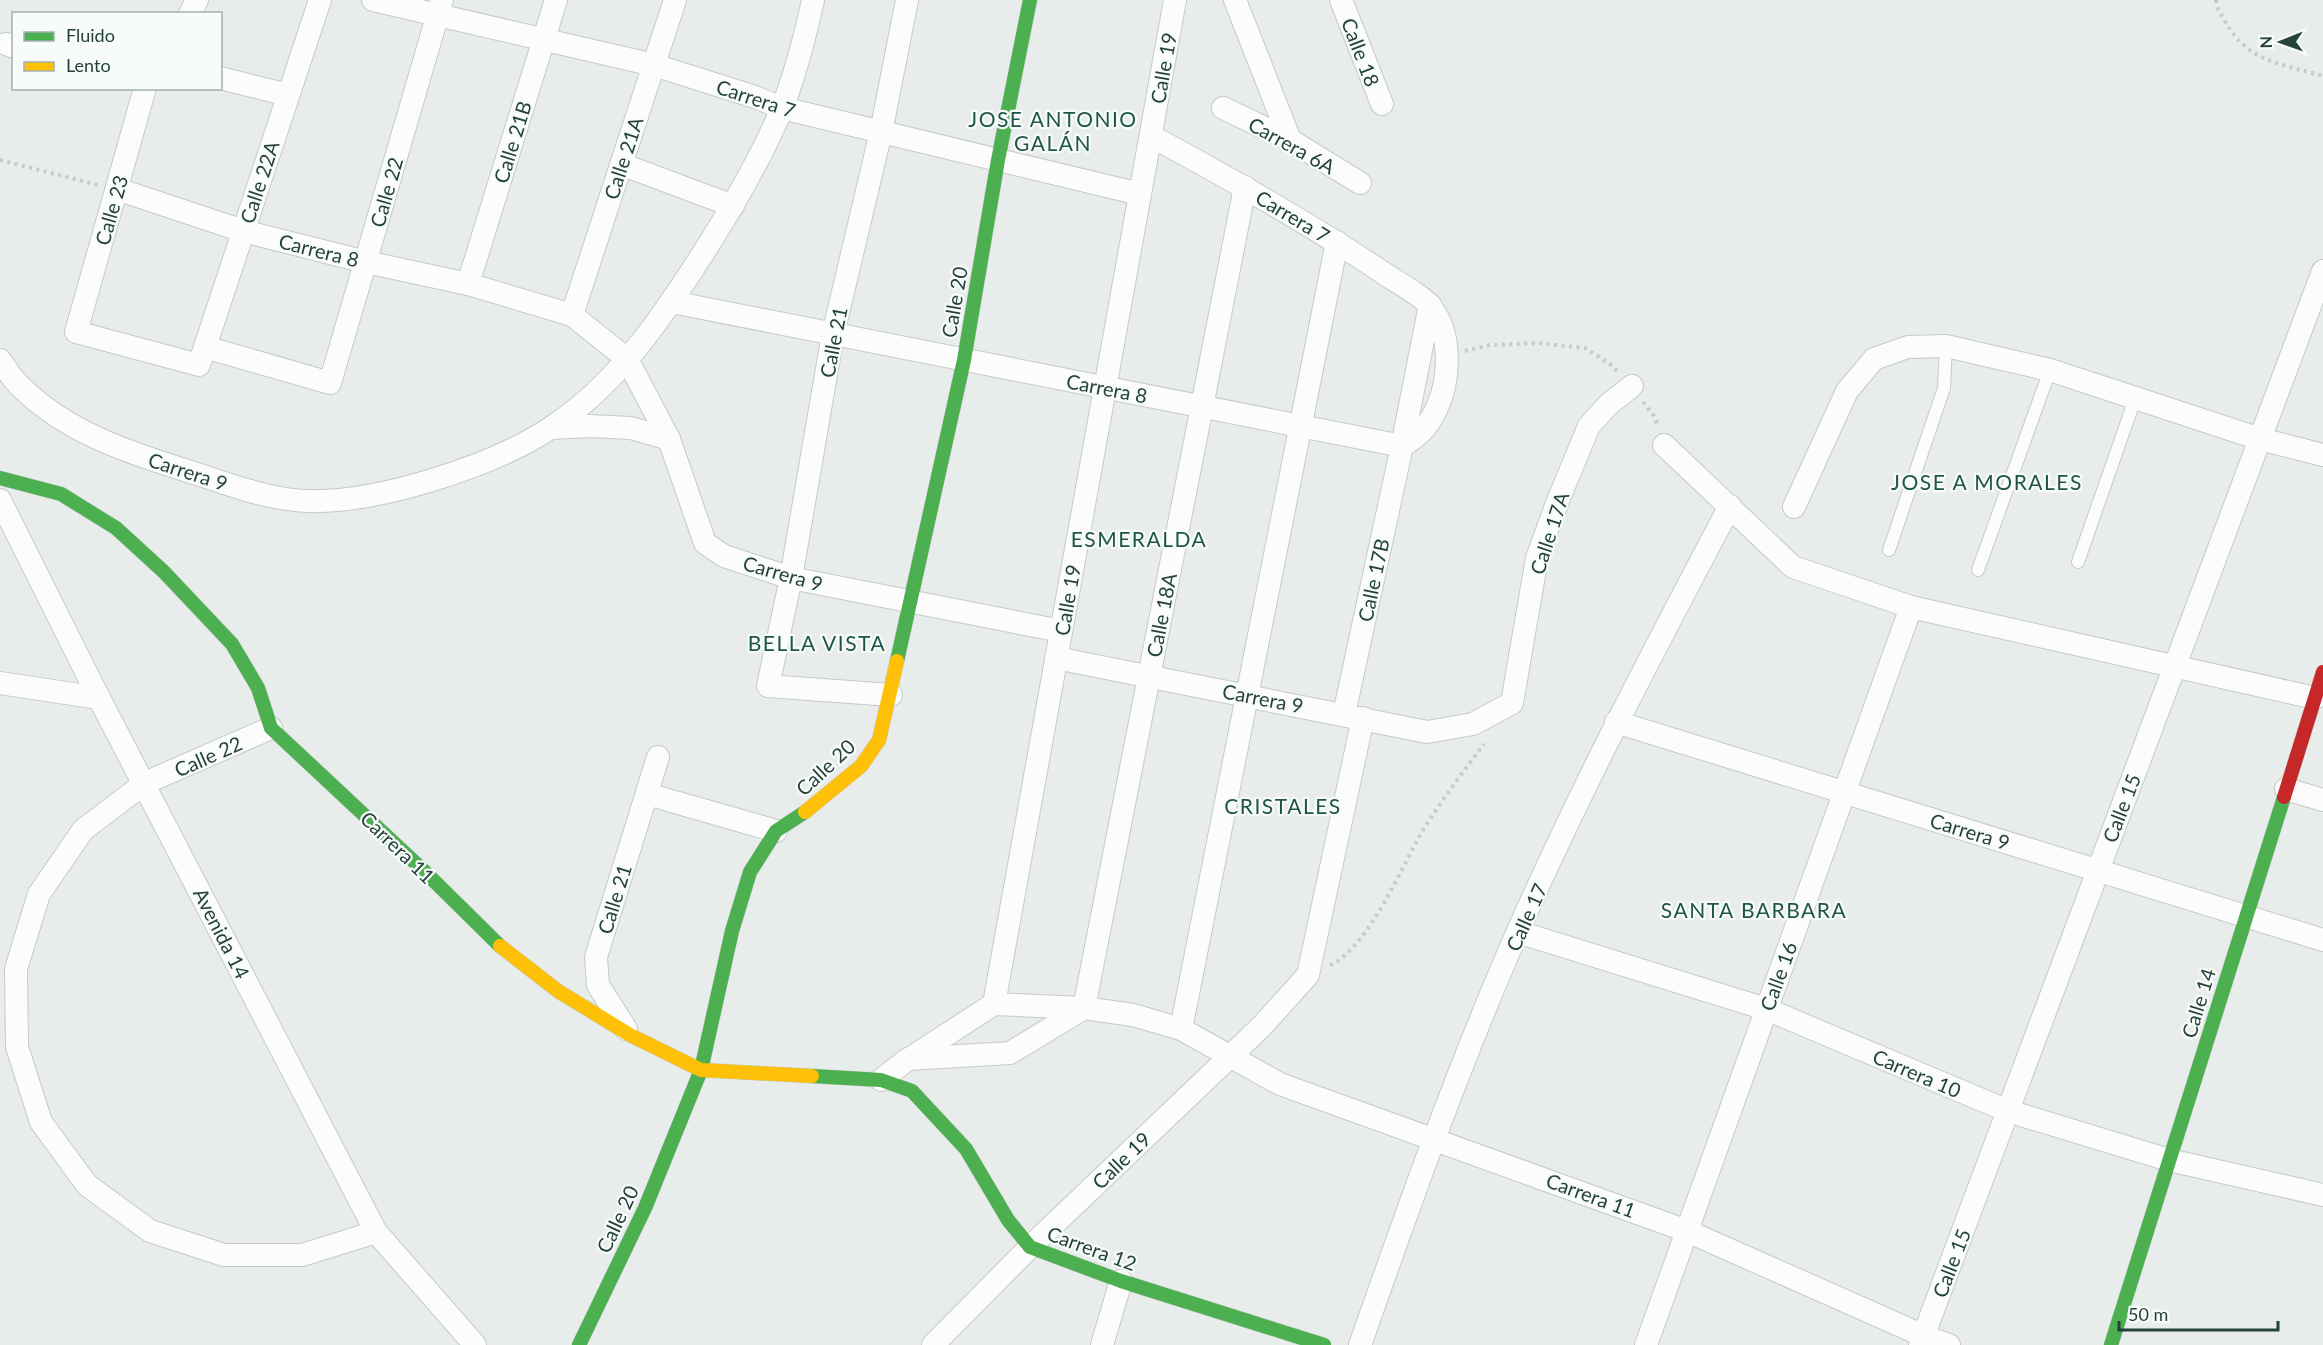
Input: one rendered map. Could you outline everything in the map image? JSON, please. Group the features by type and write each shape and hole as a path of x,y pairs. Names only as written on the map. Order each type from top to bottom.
{"street":[{"name":"Calle 22A","path":"202,356 320,0"},
{"name":"Carrera 7","path":"373,0 440,8 544,41 654,65 755,97 782,108 1140,194"},
{"name":"Calle 21B","path":"468,284 556,0"},
{"name":"Calle 21A","path":"572,315 675,0"},
{"path":"551,428 607,383 627,359 672,303 733,206 782,108 802,50 813,0"},
{"name":"Calle 21","path":"891,695 768,686 791,578 833,334 881,132 907,0"},
{"name":"Calle 20","path":"579,1345 645,1208 701,1070 732,931 750,872 776,831 812,808 861,766 879,740 891,695 964,360 998,160 1030,0"},
{"name":"Calle 19","path":"994,1004 1175,0"},
{"path":"1235,0 1290,140"},
{"name":"Calle 18","path":"1341,0 1382,104"},
{"name":"Calle 22","path":"202,356 330,383 440,8"},
{"path":"222,78 288,95"},
{"name":"Calle 23","path":"144,90 76,332 202,356"},
{"name":"Carrera 6A","path":"1223,108 1290,140 1360,183"},
{"name":"Carrera 7","path":"1150,136 1245,187 1337,242 1430,305"},
{"path":"621,164 733,206"},
{"name":"Calle 18A","path":"1084,1008 1245,187"},
{"name":"Carrera 8","path":"117,189 243,231 366,262 468,284 572,315 627,359"},
{"path":"1181,1029 1337,242"},
{"name":"Calle 15","path":"1922,1340 2323,271"},
{"name":"Carrera 8","path":"672,303 1402,446"},
{"path":"1402,446 1417,437 1430,422 1443,393 1447,356 1442,329 1430,305"},
{"path":"1402,446 1430,305"},
{"path":"1794,507 1847,391 1874,359 1908,347 1947,346 2050,370 2136,396 2260,439 2323,455"},
{"name":"Carrera 9","path":"627,359 669,439 705,543 724,556 791,578 1061,631"},
{"name":"Carrera 9","path":"0,360 19,386 53,414 117,447 224,483 287,500 361,497 406,488 482,464 551,428"},
{"name":"Calle 17A","path":"1512,703 1537,558 1557,503 1589,426 1609,404 1632,386"},
{"path":"551,428 589,426 631,428 669,439"},
{"path":"1664,445 1792,567 1911,607 2315,698"},
{"name":"Calle 17B","path":"1308,975 1402,446"},
{"name":"Carrera 11","path":"0,478 61,494 116,528 164,572 232,644 258,688 271,728 423,870 496,943 558,991 630,1035 701,1070 788,1073 881,1080"},
{"name":"Avenida 14","path":"0,500 99,698 376,1232 476,1345"},
{"name":"Calle 17","path":"1360,1345 1433,1137 1518,932 1616,722 1730,506"},
{"name":"Calle 16","path":"1646,1345 1911,607"},
{"name":"Carrera 9","path":"1056,658 1427,732 1473,724 1512,703"},
{"name":"Calle 14","path":"2111,1345 2323,672"},
{"path":"0,683 99,698"},
{"name":"Carrera 9","path":"1616,722 2323,940"},
{"name":"Calle 22","path":"271,728 145,783 83,831 39,894 35,905 16,969 16,1047 41,1122 87,1185 150,1231 224,1255 302,1255 376,1232"},
{"name":"Calle 21","path":"630,1035 598,985 596,957 658,757"},
{"path":"2286,789 2323,800"},
{"path":"647,794 776,831"},
{"name":"Carrera 10","path":"1518,932 1766,1010 2007,1111 2169,1160 2323,1195"},
{"name":"Calle 19","path":"933,1345 1030,1247 1262,1026 1308,975"},
{"path":"881,1080 908,1059 994,1004 1084,1008"},
{"path":"908,1059 1011,1053 1084,1008"},
{"name":"Carrera 11","path":"1084,1008 1133,1014 1181,1029 1280,1084 1687,1230 1922,1340 1949,1345"},
{"name":"Carrera 12","path":"881,1080 912,1092 940,1119 966,1149 1008,1220 1030,1247 1121,1281 1324,1345"},
{"path":"1102,1345 1121,1281"}],"lane":[{"path":"1889,550 1944,388 1947,346"},
{"path":"1978,570 2050,370"},
{"path":"2078,562 2136,396"}],"path":[{"path":"2216,0 2216,6 2233,36 2260,58 2323,76"},
{"path":"0,160 117,189"},
{"path":"1447,356 1490,345 1538,343 1585,348 1610,364 1632,386 1654,416 1664,445"},
{"path":"1308,975 1340,961 1364,936 1425,827 1486,741"}],"traffic: fast":[{"path":"897,661 964,360 998,160 1030,0"},
{"path":"0,478 61,494 116,528 164,572 232,644 258,688 271,728 423,870 500,946"},
{"path":"2111,1345 2284,797"},
{"path":"579,1345 645,1208 701,1070 732,931 750,872 776,831 805,812"},
{"path":"812,1076 881,1080 912,1091 966,1149 1008,1220 1030,1247 1121,1281 1324,1345"}],"traffic: slow":[{"path":"805,812 861,766 879,740 897,661"},
{"path":"500,946 558,991 630,1035 701,1070 812,1076"}],"traffic: jam":[{"path":"2284,797 2323,672"}],"district":[{"name":"JOSE ANTONIO GALÁN","path":"1053,130"},
{"name":"JOSE A MORALES","path":"1987,481"},
{"name":"ESMERALDA","path":"1139,538"},
{"name":"BELLA VISTA","path":"817,642"},
{"name":"CRISTALES","path":"1283,805"},
{"name":"SANTA BARBARA","path":"1754,909"}]}
